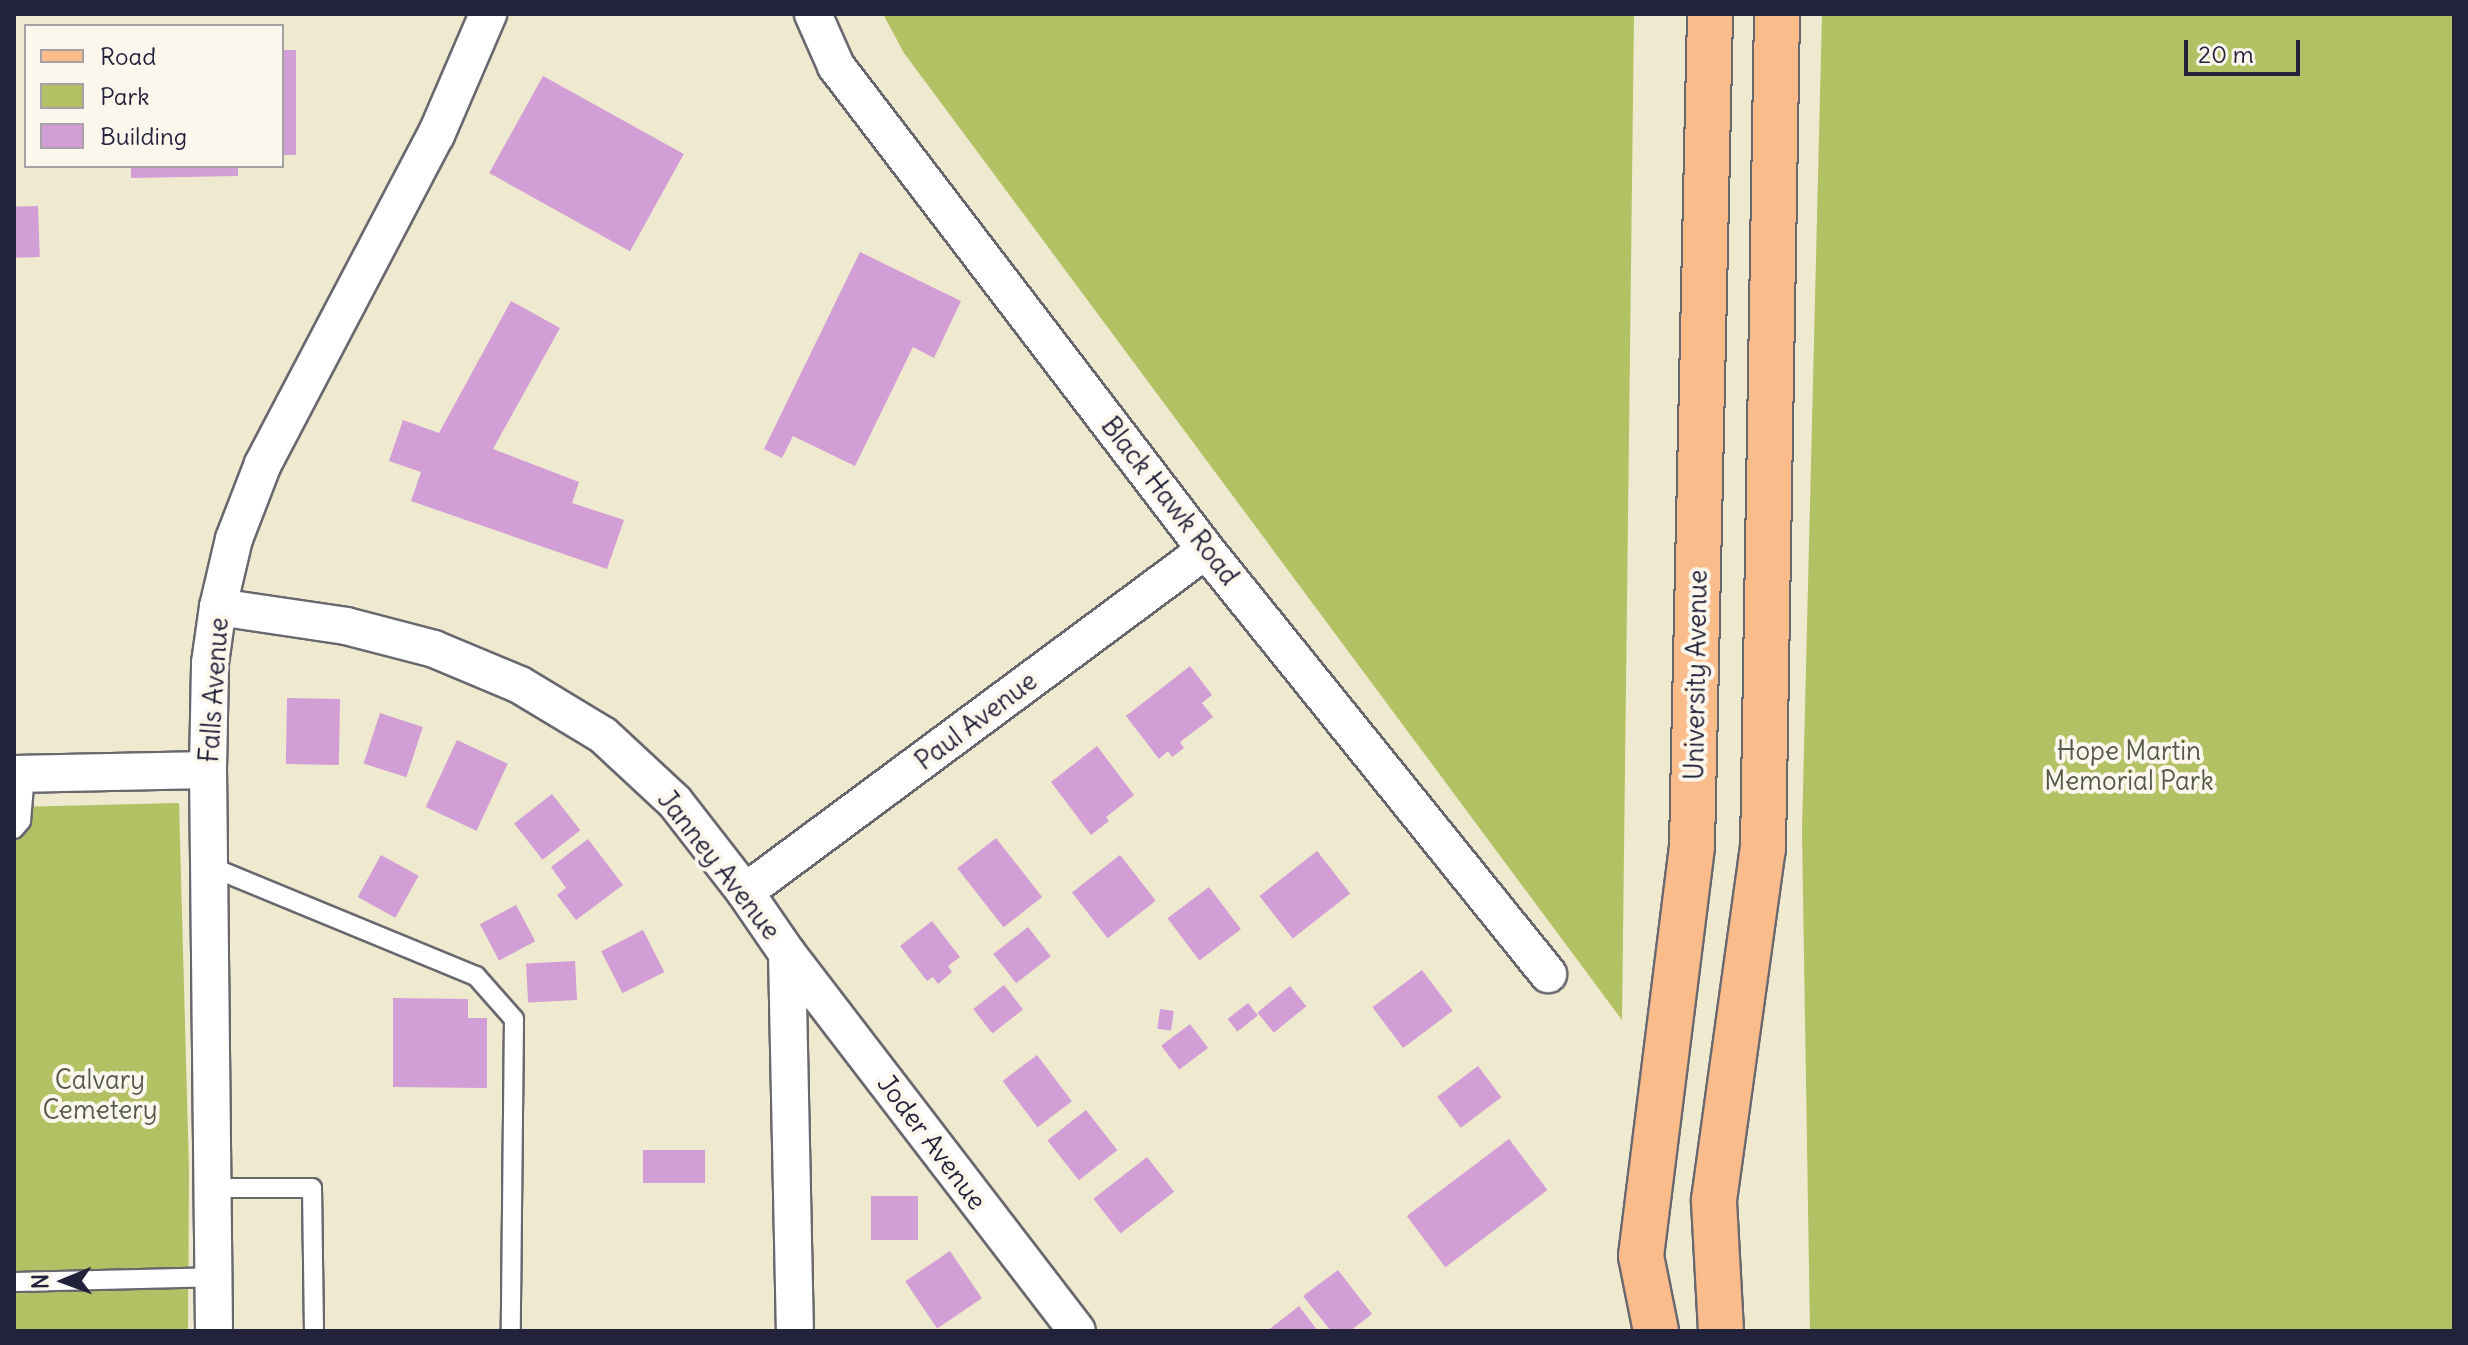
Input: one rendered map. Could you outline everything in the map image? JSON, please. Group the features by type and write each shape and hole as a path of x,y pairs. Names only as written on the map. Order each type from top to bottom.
{"main road":[{"name":"University Avenue","path":"1656,1331 1641,1256 1692,846 1710,14"},
{"path":"1721,1331 1714,1200 1763,849 1777,14"}],"street":[{"name":"Falls Avenue","path":"214,1331 208,770 210,663 218,607 234,539 263,464 422,163 488,14"},
{"name":"Black Hawk Road","path":"813,14 836,66 1206,550 1548,974"},
{"name":"Paul Avenue","path":"745,892 1206,550"},
{"name":"Janney Avenue","path":"218,607 346,626 434,649 520,685 603,735 675,802 745,892 787,953 795,1331"},
{"path":"19,774 208,770"},
{"name":"Joder Avenue","path":"787,953 1077,1331"}],"lane":[{"path":"14,829 21,821 19,774"},
{"path":"209,866 476,976 514,1019 511,1331"},
{"path":"213,1188 312,1188 314,1331"},
{"path":"14,1282 213,1277"}],"green space":[{"path":"883,14 1634,14 1622,1020 904,53"},
{"name":"Hope Martin Memorial Park","path":"1822,14 2454,14 2454,1331 1810,1331 1802,831"},
{"name":"Calvary Cemetery","path":"179,803 189,1171 188,1331 14,1331 14,807"}],"building":[{"path":"284,50 296,50 296,155 284,155"},
{"path":"543,76 684,154 630,251 489,173"},
{"path":"131,168 238,168 238,176 131,178"},
{"path":"38,206 40,257 16,258 14,207"},
{"path":"860,252 961,301 934,358 913,347 855,466 793,436 782,458 764,449"},
{"path":"511,301 560,328 493,449 579,482 572,503 624,520 607,569 411,501 421,472 389,461 403,420 439,433"},
{"path":"1190,666 1212,695 1202,703 1213,717 1180,742 1184,748 1172,757 1168,751 1159,759 1126,716"},
{"path":"287,698 340,699 339,765 286,764"},
{"path":"380,713 423,727 406,777 364,763"},
{"path":"457,740 508,764 476,831 426,807"},
{"path":"1097,746 1134,795 1106,817 1109,821 1091,835 1051,782"},
{"path":"552,794 580,830 542,860 514,824"},
{"path":"996,838 1042,897 1004,927 957,868"},
{"path":"588,839 623,885 576,920 557,895 566,888 551,867"},
{"path":"1317,851 1350,894 1293,938 1259,896"},
{"path":"381,855 419,876 395,918 358,897"},
{"path":"1120,855 1156,901 1108,938 1072,893"},
{"path":"1209,887 1241,929 1199,961 1167,918"},
{"path":"516,905 535,941 499,960 480,924"},
{"path":"932,921 960,957 948,966 952,972 938,984 933,977 927,981 900,946"},
{"path":"1028,927 1051,956 1016,983 993,954"},
{"path":"643,930 664,972 622,993 601,951"},
{"path":"575,961 577,1000 528,1003 526,964"},
{"path":"1422,970 1453,1011 1403,1048 1372,1007"},
{"path":"1004,985 1023,1009 992,1033 973,1009"},
{"path":"1290,986 1306,1006 1274,1033 1257,1012"},
{"path":"393,998 468,999 468,1018 487,1018 487,1088 393,1087"},
{"path":"1248,1003 1258,1016 1237,1032 1228,1019"},
{"path":"1160,1009 1174,1011 1171,1031 1157,1029"},
{"path":"1190,1024 1208,1048 1179,1070 1161,1046"},
{"path":"1037,1055 1072,1101 1038,1127 1003,1081"},
{"path":"1478,1066 1501,1097 1461,1128 1437,1097"},
{"path":"1086,1110 1117,1150 1079,1180 1047,1140"},
{"path":"1509,1139 1548,1190 1445,1267 1407,1216"},
{"path":"643,1150 705,1150 705,1183 643,1183"},
{"path":"1147,1157 1174,1192 1121,1234 1093,1199"},
{"path":"871,1196 918,1196 918,1240 871,1240"},
{"path":"950,1251 982,1298 937,1328 905,1281"},
{"path":"1338,1270 1372,1314 1350,1331 1331,1331 1303,1296"},
{"path":"1299,1306 1318,1331 1267,1331"}]}
